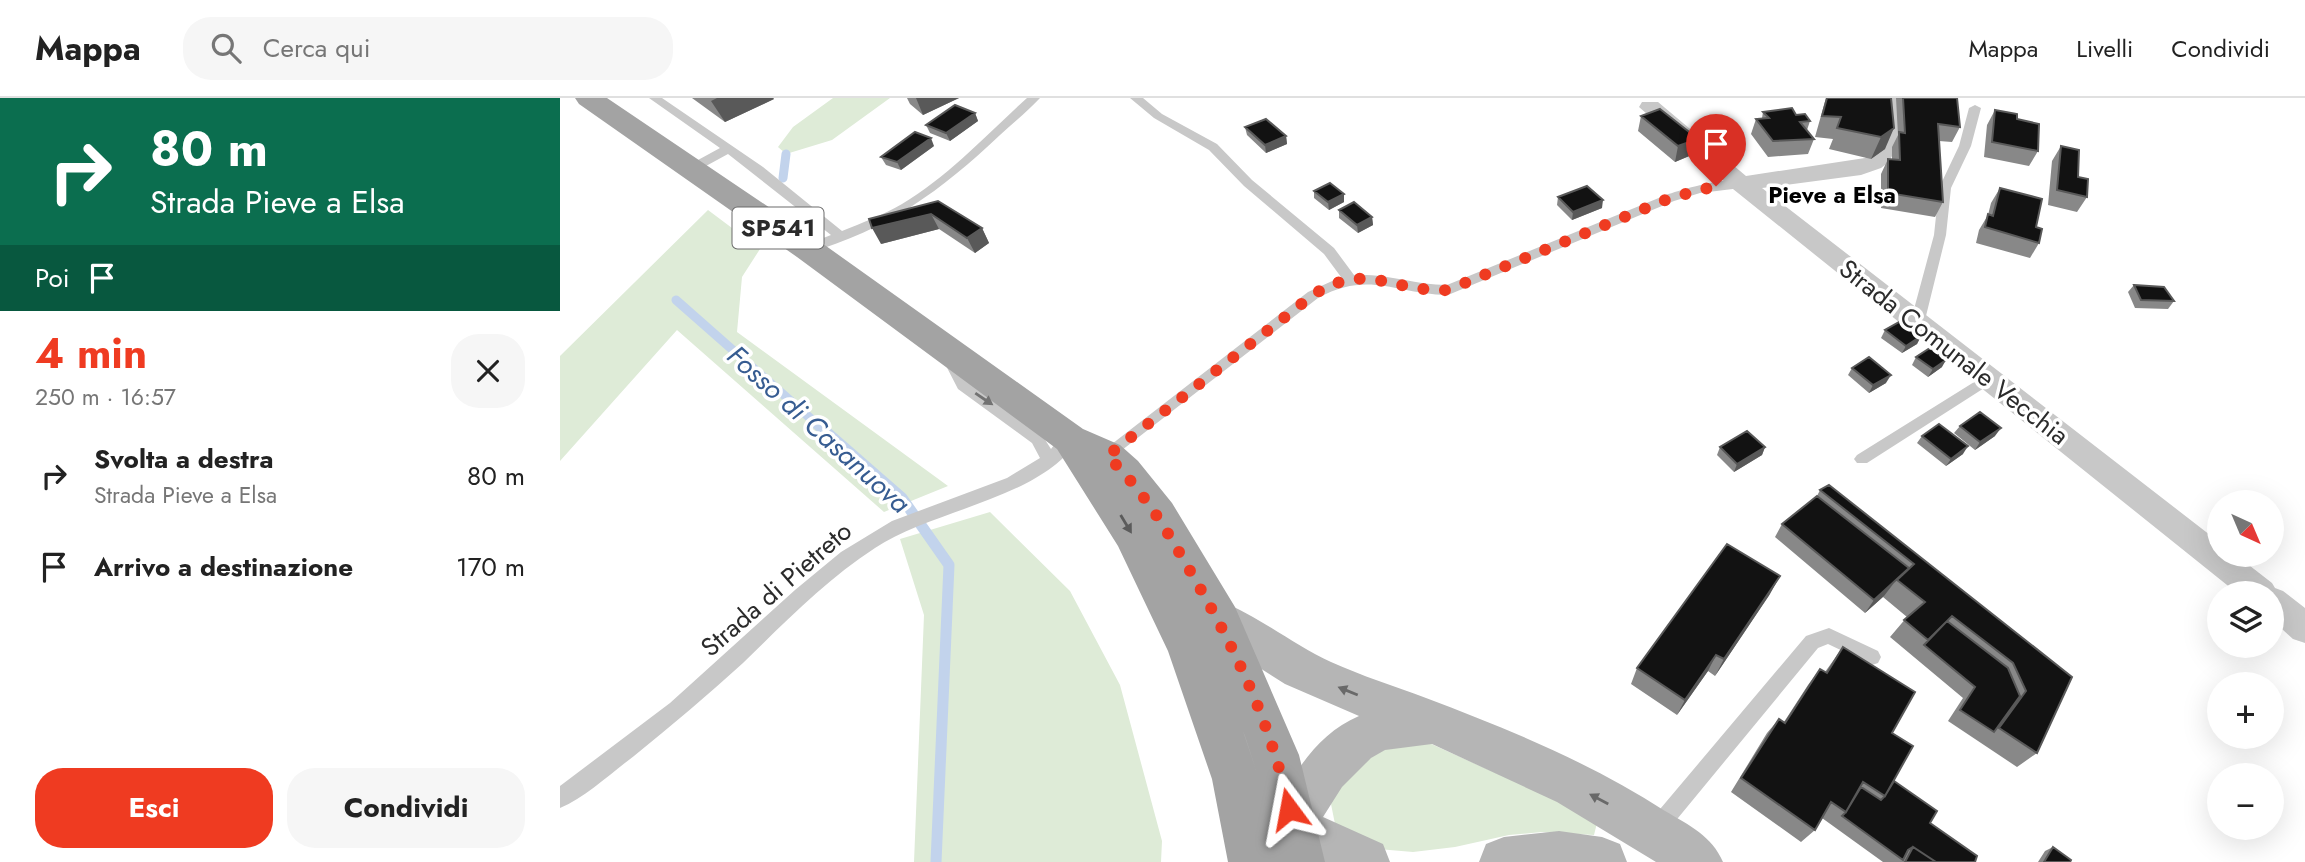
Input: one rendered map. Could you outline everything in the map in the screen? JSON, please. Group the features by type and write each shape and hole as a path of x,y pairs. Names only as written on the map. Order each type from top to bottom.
{"main road":[{"name":"SP541","path":"590,98 1019,399 1078,456 1200,627 1218,721 1250,841 1253,862"},
{"path":"1200,627 1328,683 1436,723 1534,765 1656,830 1698,862"},
{"path":"1200,627 1212,663 1234,702 1267,800 1277,815 1291,851"},
{"path":"1291,851 1328,767 1359,739 1382,729 1436,723"},
{"path":"1291,851 1365,862"},
{"path":"1504,862 1559,856 1602,862"}],"street":[{"path":"1741,184 1861,168 1875,163 1884,155 1891,139 1888,98"},
{"name":"Strada Comunale Vecchia","path":"1650,107 1741,184 2246,581"},
{"path":"2284,611 2305,628"}],"lane":[{"path":"655,98 792,195 840,236"},
{"path":"808,249 880,220 927,192 969,158 1034,98"},
{"path":"1136,98 1167,122 1213,147 1248,183 1329,251 1349,278 1366,277 1422,289 1448,290 1670,198 1699,189 1741,184"},
{"path":"1917,324 1940,235 1945,188 1965,146 1975,108"},
{"path":"691,169 728,149"},
{"name":"Strada di Pietreto","path":"560,798 616,760 716,676 791,604 844,559 897,527 956,503 1012,485 1078,456 1313,295 1349,278"},
{"path":"1862,459 1987,379"},
{"path":"1656,830 1812,642 1829,636 1872,657"}],"green space":[{"path":"833,98 890,98 832,140 786,154 778,147 793,127"},
{"path":"708,210 760,249 742,277 737,332 948,486 884,512 677,330 560,461 560,356"},
{"path":"990,512 1070,591 1120,685 1162,841 1161,862 914,862 924,615 900,539"},
{"path":"1418,738 1598,819 1594,835 1542,832 1509,835 1455,847 1413,852 1378,849 1335,824 1331,804 1345,764"}],"building":[{"path":"1827,98 1891,98 1894,128 1881,137 1837,128 1841,117 1822,116"},
{"path":"1903,98 1957,98 1960,127 1938,124 1943,202 1888,193 1888,159 1900,160 1899,132 1905,133"},
{"path":"955,105 975,113 946,133 926,125"},
{"path":"1792,108 1796,115 1805,114 1810,121 1800,122 1814,139 1773,141 1756,119 1769,118 1763,112"},
{"path":"1660,109 1698,139 1678,146 1641,116"},
{"path":"1995,110 2017,114 2017,119 2039,124 2038,151 1992,142"},
{"path":"1266,119 1286,136 1265,145 1245,127"},
{"path":"915,132 931,138 897,162 881,157"},
{"path":"2061,146 2079,150 2078,177 2088,179 2087,197 2057,190"},
{"path":"1330,183 1344,194 1328,202 1314,191"},
{"path":"1587,186 1603,200 1573,212 1558,197"},
{"path":"2000,188 2042,199 2036,227 2042,229 2039,243 1985,227 1988,214 1993,216"},
{"path":"938,201 982,228 967,238 931,214 872,228 869,219"},
{"path":"1354,202 1372,217 1357,225 1339,210"},
{"path":"2134,285 2164,287 2174,301 2141,300"},
{"path":"1901,321 1921,336 1906,346 1885,330"},
{"path":"1930,348 1946,360 1933,369 1916,357"},
{"path":"1869,357 1891,375 1873,385 1852,368"},
{"path":"1980,412 2001,428 1980,442 1960,426"},
{"path":"1939,424 1968,446 1951,459 1922,436"},
{"path":"1747,431 1765,447 1737,464 1720,447"},
{"path":"1829,485 2072,677 2037,753 1999,728 2026,691 2013,663 1952,616 1928,640 1904,620 1925,602 1897,580 1914,564 1820,490"},
{"path":"1817,496 1909,568 1874,600 1782,524"},
{"path":"1727,544 1780,576 1724,659 1716,655 1685,700 1637,668"},
{"path":"1947,621 2008,668 2020,696 1994,732 1960,710 1975,687 1924,645"},
{"path":"1843,647 1915,692 1892,733 1913,746 1885,796 1863,782 1846,812 1831,802 1815,830 1741,778 1779,719 1785,723 1820,669 1827,673"},
{"path":"1894,781 1937,811 1930,823 1977,856 1975,862 1936,862 1913,847 1908,850 1903,860 1842,816 1861,787 1881,800"},
{"path":"1913,847 1936,862 1905,862"},
{"path":"2053,847 2071,860 2070,862 2044,862"}],"waterway":[{"path":"783,178 786,154"},
{"name":"Fosso di Casanuova","path":"676,300 818,425"},
{"name":"Fosso di Casanuova","path":"816,423 902,498 949,565 936,862"}],"district":[{"name":"Pieve a Elsa","path":"1832,195"}],"route":[{"path":"1289,809 1264,720 1220,620 1147,500 1107,456 1313,295 1336,282 1366,277 1422,289 1448,290 1468,284 1670,198 1716,186"}]}
